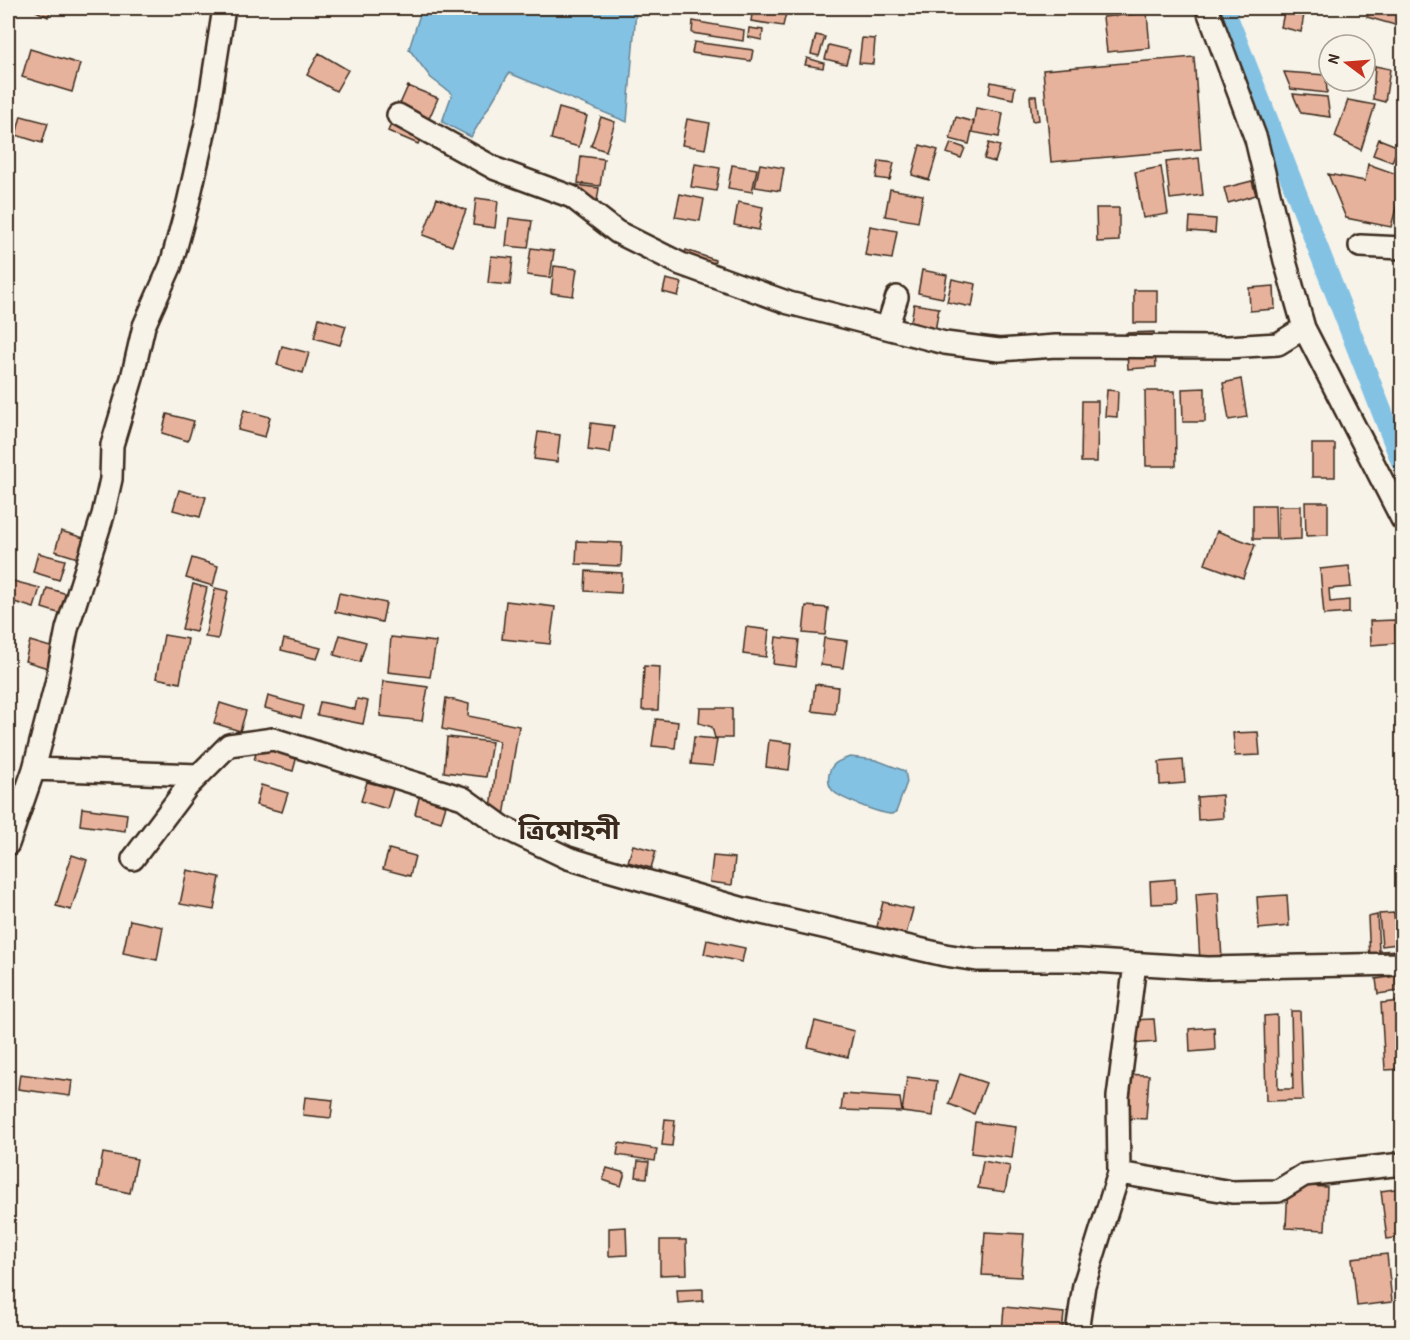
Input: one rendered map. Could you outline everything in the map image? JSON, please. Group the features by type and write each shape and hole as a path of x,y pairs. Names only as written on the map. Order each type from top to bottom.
{"street":[{"path":"8,844 34,769 56,684 67,629 103,514 111,479 112,445 132,378 144,326 171,265 188,203 206,124 224,8"},
{"path":"1208,8 1256,140 1285,261 1304,328 1402,519"},
{"path":"398,115 496,169 572,197 617,232 681,264 789,303 945,343 999,350 1056,346 1180,349 1278,344 1304,328"},
{"path":"1360,246 1402,248"},
{"path":"887,328 897,297"},
{"path":"133,859 198,775 229,745 273,739 463,798 503,827 568,858 670,890 744,909 977,960 1079,960 1208,968 1402,964"},
{"path":"34,769 198,775"},
{"path":"1077,1332 1084,1285 1119,1173 1118,1097 1135,963"},
{"path":"1119,1173 1232,1192 1278,1191 1304,1175 1402,1164"}],"water":[{"path":"422,8 625,8 636,10 627,122 509,73 471,137 442,122 452,94 431,78 409,49"},
{"path":"850,757 876,760 905,771 907,782 896,812 892,814 871,809 844,798 831,789 828,778 830,770 837,762"}],"building":[{"path":"30,8 52,8 48,17"},
{"path":"753,8 786,13 783,26 751,21"},
{"path":"1285,8 1305,8 1301,32 1281,27"},
{"path":"1371,8 1392,8 1402,11 1402,27 1367,17"},
{"path":"1147,13 1150,48 1107,52 1103,17"},
{"path":"693,21 744,30 743,41 692,33"},
{"path":"749,28 763,30 762,40 748,37"},
{"path":"816,35 825,37 819,56 811,54"},
{"path":"862,38 875,39 873,64 859,63"},
{"path":"694,42 753,50 751,61 692,53"},
{"path":"829,45 850,50 846,64 825,59"},
{"path":"30,49 80,64 72,92 22,77"},
{"path":"319,53 348,70 336,91 307,75"},
{"path":"1194,57 1201,149 1051,162 1043,70"},
{"path":"807,58 824,63 823,68 805,65"},
{"path":"1377,66 1390,69 1385,102 1373,99 1373,93 1377,93"},
{"path":"1284,72 1317,74 1317,92 1291,89"},
{"path":"991,82 1015,87 1013,99 989,94"},
{"path":"408,86 438,98 418,144 388,131"},
{"path":"1293,94 1327,97 1330,117 1301,113"},
{"path":"1030,96 1036,96 1039,120 1032,121"},
{"path":"1348,100 1375,105 1361,150 1335,137"},
{"path":"559,108 587,116 579,147 551,139"},
{"path":"976,108 1003,113 999,137 972,132"},
{"path":"21,116 48,123 42,143 16,135"},
{"path":"601,117 615,122 606,151 591,146"},
{"path":"956,117 974,122 969,144 950,139"},
{"path":"687,119 710,123 705,149 682,145"},
{"path":"1379,139 1402,148 1402,157 1395,154 1392,162 1373,155"},
{"path":"951,143 965,148 961,158 947,153"},
{"path":"989,143 1000,146 995,162 984,159"},
{"path":"920,145 938,150 929,180 912,175"},
{"path":"581,156 604,159 600,186 578,183"},
{"path":"1199,158 1203,195 1170,199 1166,162"},
{"path":"879,161 894,163 890,180 876,178"},
{"path":"695,164 720,168 716,191 691,187"},
{"path":"760,164 784,168 780,191 755,187"},
{"path":"1368,164 1402,176 1402,186 1391,227 1346,218 1328,174 1365,181"},
{"path":"732,165 757,169 752,192 728,188"},
{"path":"1161,167 1168,214 1143,218 1135,172"},
{"path":"1252,181 1256,195 1228,203 1224,188"},
{"path":"576,185 599,188 595,215 573,212"},
{"path":"890,189 923,195 918,222 885,216"},
{"path":"680,194 704,199 700,221 675,217"},
{"path":"437,198 466,210 452,246 423,235"},
{"path":"476,198 498,201 495,228 473,225"},
{"path":"738,202 763,207 759,230 734,225"},
{"path":"1096,208 1119,208 1119,241 1097,242"},
{"path":"1190,217 1216,219 1215,233 1189,231"},
{"path":"509,218 532,221 528,248 506,246"},
{"path":"870,226 897,231 892,259 865,255"},
{"path":"531,248 554,251 550,278 527,275"},
{"path":"686,250 715,260 710,275 681,264"},
{"path":"491,256 513,258 510,285 488,283"},
{"path":"554,266 577,269 573,296 551,293"},
{"path":"922,270 947,275 943,298 918,293"},
{"path":"666,279 682,283 678,296 663,292"},
{"path":"952,279 976,284 972,307 947,302"},
{"path":"1274,286 1275,309 1250,311 1249,288"},
{"path":"1134,290 1157,290 1157,323 1134,323"},
{"path":"914,304 939,308 935,331 910,327"},
{"path":"319,318 346,326 340,345 314,338"},
{"path":"1154,332 1156,367 1128,369 1126,333"},
{"path":"282,346 309,353 303,373 277,365"},
{"path":"1241,379 1247,417 1229,420 1223,383"},
{"path":"1205,388 1205,422 1183,422 1182,389"},
{"path":"1107,390 1118,391 1117,417 1105,416"},
{"path":"1145,391 1175,391 1176,466 1146,466"},
{"path":"1082,401 1098,401 1097,462 1081,462"},
{"path":"244,410 270,417 265,437 238,430"},
{"path":"167,414 194,421 188,441 162,433"},
{"path":"591,423 614,426 610,453 588,450"},
{"path":"538,432 560,435 557,462 534,459"},
{"path":"1312,444 1335,444 1335,477 1312,477"},
{"path":"179,490 206,497 200,517 173,510"},
{"path":"1305,502 1328,502 1328,535 1306,536"},
{"path":"1253,505 1275,505 1276,539 1253,539"},
{"path":"1278,506 1301,506 1301,539 1278,540"},
{"path":"61,531 87,539 81,559 55,551"},
{"path":"1217,531 1255,545 1243,578 1205,564"},
{"path":"577,541 622,543 621,566 576,564"},
{"path":"38,553 65,560 59,580 33,572"},
{"path":"192,558 218,566 213,586 186,578"},
{"path":"1349,566 1351,587 1329,589 1330,602 1349,600 1349,613 1324,615 1320,569"},
{"path":"586,571 622,573 621,593 585,591"},
{"path":"13,581 40,588 34,608 8,600"},
{"path":"193,584 207,588 196,632 182,629"},
{"path":"47,588 74,596 68,616 42,608"},
{"path":"215,588 228,591 218,639 205,637"},
{"path":"339,593 386,603 382,622 335,612"},
{"path":"506,601 555,607 550,644 502,639"},
{"path":"806,606 828,608 825,635 803,633"},
{"path":"1395,620 1396,643 1371,645 1370,621"},
{"path":"746,627 769,630 766,657 743,654"},
{"path":"164,635 188,639 180,683 156,678"},
{"path":"340,635 366,642 360,662 334,655"},
{"path":"391,637 436,642 430,677 388,672"},
{"path":"776,637 799,640 796,667 773,664"},
{"path":"824,638 847,641 843,668 821,665"},
{"path":"284,639 321,648 317,659 281,650"},
{"path":"30,641 57,649 51,669 25,661"},
{"path":"644,666 660,667 658,710 642,710"},
{"path":"383,681 428,687 422,721 380,716"},
{"path":"815,684 838,687 835,714 812,711"},
{"path":"268,696 304,706 301,718 265,708"},
{"path":"446,698 469,704 468,716 519,726 504,816 491,809 499,741 442,729"},
{"path":"357,699 368,701 363,724 317,715 320,702 355,709"},
{"path":"220,703 246,711 240,731 214,723"},
{"path":"700,708 732,708 732,738 715,738 712,727 699,723"},
{"path":"656,719 678,722 675,748 652,746"},
{"path":"1258,732 1260,755 1235,756 1233,733"},
{"path":"447,737 492,742 486,777 444,772"},
{"path":"694,737 717,739 713,766 691,764"},
{"path":"769,740 792,743 789,770 766,767"},
{"path":"259,744 297,756 293,771 254,760"},
{"path":"1183,760 1185,783 1160,785 1159,762"},
{"path":"367,782 393,789 387,809 361,801"},
{"path":"261,785 288,793 282,812 256,805"},
{"path":"420,794 447,802 441,822 415,814"},
{"path":"1222,795 1223,818 1198,820 1197,797"},
{"path":"82,808 127,814 125,831 80,825"},
{"path":"633,845 656,851 651,868 628,862"},
{"path":"389,849 415,856 410,876 383,869"},
{"path":"72,855 87,860 71,910 56,906"},
{"path":"713,856 735,858 732,885 710,882"},
{"path":"187,870 220,877 214,910 180,904"},
{"path":"1175,879 1176,903 1151,904 1150,881"},
{"path":"1218,892 1222,960 1200,961 1196,894"},
{"path":"1287,895 1289,926 1259,929 1257,897"},
{"path":"883,902 913,909 905,938 876,931"},
{"path":"1394,913 1397,944 1382,946 1379,914"},
{"path":"1377,915 1379,951 1399,950 1398,962 1370,960 1368,917"},
{"path":"130,920 163,927 157,960 123,953"},
{"path":"707,940 745,948 742,962 704,954"},
{"path":"1396,976 1398,991 1378,994 1376,979"},
{"path":"1402,1001 1402,1069 1385,1070 1381,1003"},
{"path":"1291,1011 1300,1011 1303,1100 1266,1101 1264,1016 1277,1015 1278,1089 1293,1089"},
{"path":"1154,1019 1156,1042 1131,1044 1129,1020"},
{"path":"815,1021 854,1031 848,1057 808,1047"},
{"path":"1214,1027 1215,1050 1190,1052 1189,1029"},
{"path":"20,1074 72,1081 70,1096 18,1089"},
{"path":"960,1074 986,1083 974,1114 949,1104"},
{"path":"1110,1074 1149,1075 1146,1119 1107,1117"},
{"path":"907,1077 937,1081 933,1116 902,1112"},
{"path":"843,1094 900,1098 902,1112 841,1110"},
{"path":"305,1097 333,1100 331,1118 303,1115"},
{"path":"665,1119 675,1120 672,1146 662,1145"},
{"path":"975,1122 1016,1127 1012,1158 971,1153"},
{"path":"619,1143 657,1149 655,1161 617,1155"},
{"path":"103,1153 137,1159 130,1193 97,1186"},
{"path":"638,1161 649,1162 647,1178 636,1177"},
{"path":"983,1161 1010,1166 1005,1192 978,1188"},
{"path":"607,1168 625,1173 621,1186 603,1180"},
{"path":"1288,1185 1327,1187 1325,1230 1286,1228"},
{"path":"1402,1188 1402,1237 1387,1239 1381,1191"},
{"path":"626,1227 627,1255 609,1256 609,1228"},
{"path":"985,1232 1024,1234 1021,1277 982,1275"},
{"path":"660,1240 686,1240 687,1274 660,1275"},
{"path":"1387,1254 1392,1302 1357,1306 1352,1258"},
{"path":"703,1289 703,1301 678,1303 677,1290"},
{"path":"1004,1307 1064,1313 1062,1332 1002,1332"}],"waterway":[{"path":"1224,8 1402,463"}],"district":[{"name":"ত্রিমোহনী","path":"569,830"}]}
